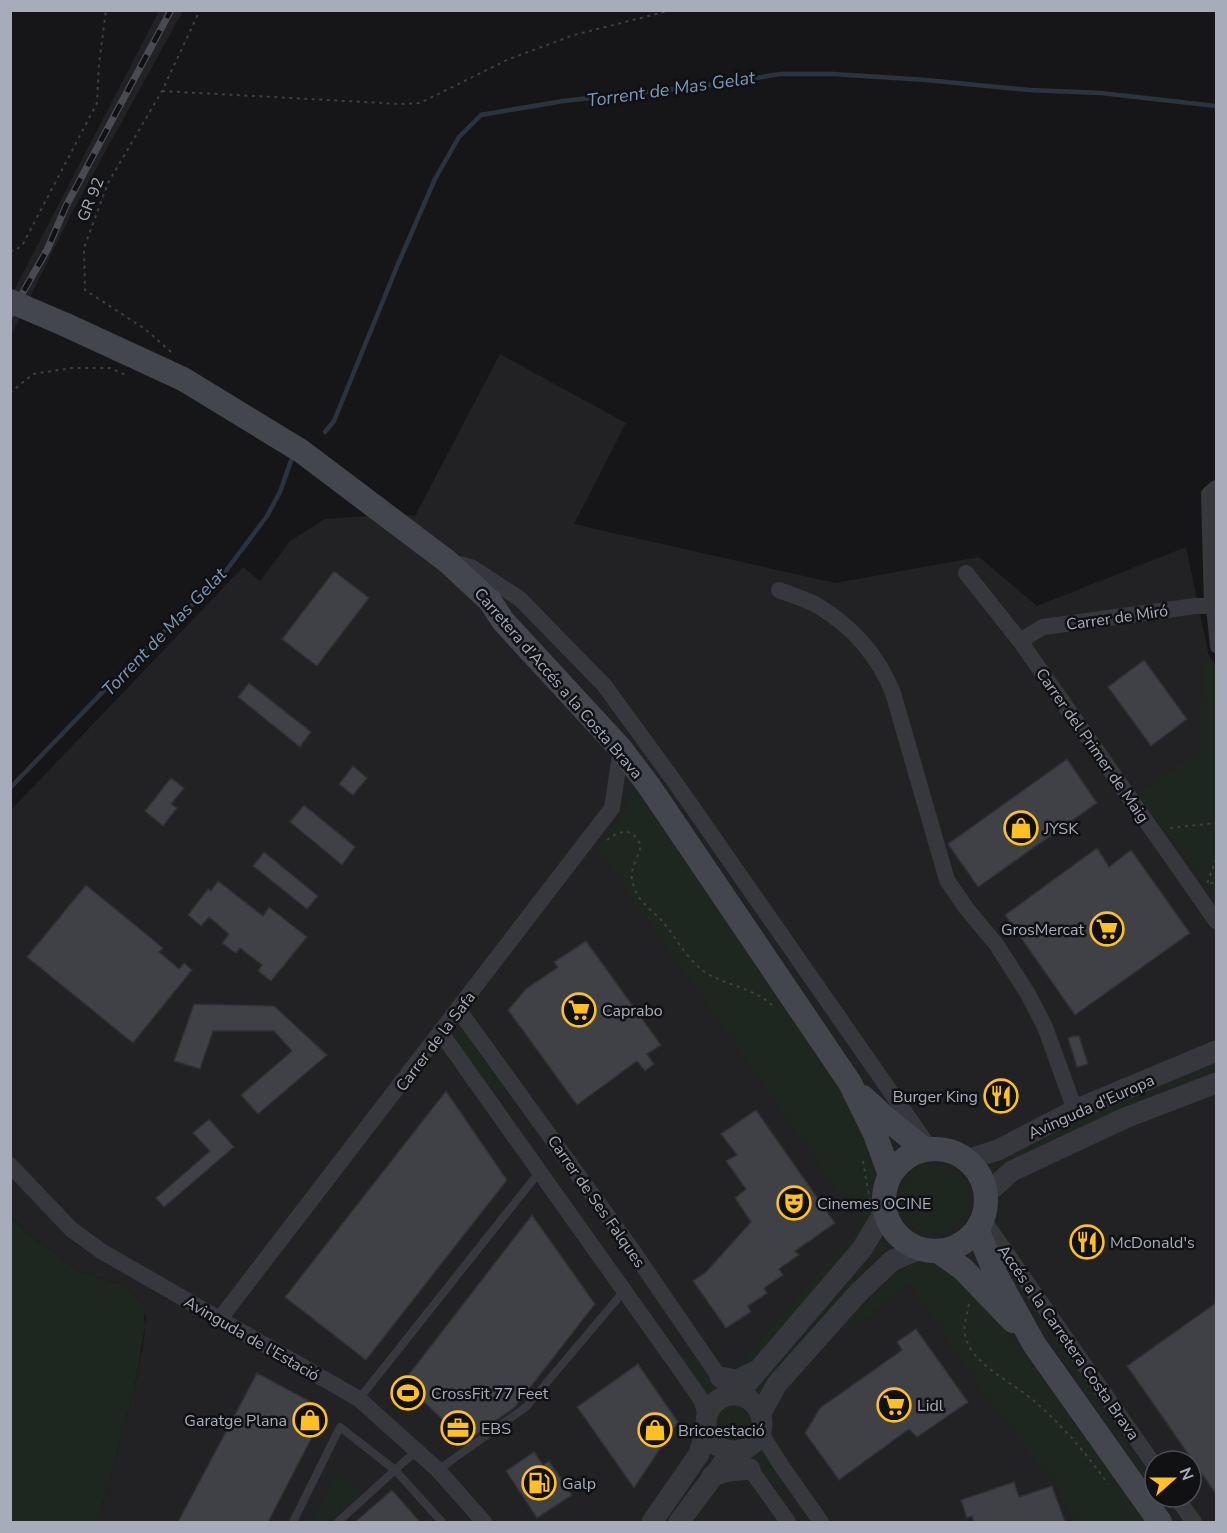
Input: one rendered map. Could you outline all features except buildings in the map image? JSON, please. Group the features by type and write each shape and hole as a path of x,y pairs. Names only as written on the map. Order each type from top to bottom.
{"main road":[{"name":"Carretera d'Accés a la Costa Brava","path":"10,301 183,379 301,450 448,562 490,601 503,621 621,749 649,786 850,1083 875,1134 890,1175"},
{"name":"Carretera d'Accés a la Costa Brava","path":"850,1083 887,1119 928,1150"},
{"path":"1034,1344 963,1269 929,1250 907,1242 898,1235 878,1210 890,1175 907,1157 928,1150 952,1152 966,1160 979,1176 981,1214 996,1275 1034,1344 1160,1522"},
{"path":"929,1250 960,1244 981,1214"}],"street":[{"path":"1216,488 1209,494 1216,647"},
{"path":"448,562 471,567 520,599 604,685 677,785 928,1150"},
{"name":"Carrer del Primer de Maig","path":"966,573 1020,641 1216,921"},
{"path":"778,590 817,605 858,635 885,672 947,879 966,908 996,944 1028,994 1045,1027 1076,1110"},
{"path":"503,621 509,603 520,599"},
{"name":"Carrer de Miró","path":"1020,641 1042,627 1195,606 1214,607"},
{"name":"Carrer de la Safa","path":"219,1320 612,808 621,749"},
{"name":"Carrer de Ses Falques","path":"458,1009 735,1395"},
{"name":"Carrer de Ses Falques","path":"441,1033 702,1401 706,1423"},
{"name":"Avinguda d'Europa","path":"966,1160 998,1150 1076,1110 1216,1051"},
{"name":"Avinguda d'Europa","path":"981,1214 1012,1171 1125,1118 1216,1083"},
{"name":"Avinguda de l'Estació","path":"10,1165 70,1229 101,1251 359,1399 417,1449 484,1522"},
{"path":"735,1395 862,1249 878,1210"},
{"name":"Accés a la Carretera Costa Brava","path":"981,1214 1143,1449"},
{"path":"706,1423 711,1440 721,1448 734,1451 746,1448 755,1442 777,1384 874,1277 893,1260 929,1250"},
{"path":"720,1377 737,1380 759,1370"},
{"path":"652,1522 699,1454 711,1406 720,1398 735,1395 749,1400 781,1466 821,1522"},
{"path":"734,1451 750,1469 788,1522"},
{"path":"679,1522 712,1476 734,1451"},
{"path":"712,1476 729,1471 750,1469"},
{"path":"1185,1509 1194,1522"}],"lane":[{"path":"359,1399 540,1171"},
{"path":"438,1470 526,1407 624,1291"},
{"path":"293,1522 340,1427 395,1470 442,1522"},
{"path":"338,1522 417,1449"}],"path":[{"path":"10,251 16,250 23,244 97,103 106,10"},
{"name":"GR 92","path":"178,358 145,329 85,290 84,248 108,183 162,91 200,10"},
{"path":"162,91 401,104 420,103 509,59 574,35 672,10"},
{"path":"10,393 33,375 72,368 110,368 128,376"},
{"path":"1165,828 1216,823"},
{"path":"606,841 626,831 634,835 641,845 639,857 632,868 632,879 637,894 705,973 753,992 777,1009"},
{"path":"1216,859 1207,884 1216,882"},
{"path":"861,1152 869,1187 878,1210"},
{"path":"969,1298 963,1331 968,1346 976,1356 998,1374 1034,1400 1080,1446 1108,1484"}],"shaded area":[{"path":"159,11 183,11 71,214 11,336 11,296"},
{"path":"500,354 626,423 574,524 835,583 979,557 1037,606 1186,547 1209,656 1216,665 1216,1522 98,1522 135,1386 146,1317 139,1300 123,1285 81,1272 28,1234 11,1217 10,811 243,567 260,581 290,541 325,519 399,514 415,516"},
{"path":"1204,655 1216,668 1216,898 1138,795 1198,752"},
{"path":"634,788 760,967 871,1140 877,1161 875,1191 877,1216 752,1368 738,1366 861,1225 597,847 624,811"},
{"path":"463,1027 512,1091 490,1088 454,1039 456,1031"},
{"path":"1216,1060 1216,1072 1030,1153 994,1179 986,1164 1034,1138"},
{"path":"935,1164 948,1167 960,1174 967,1186 970,1199 967,1212 960,1224 948,1231 935,1234 922,1231 910,1224 903,1212 900,1199 903,1186 910,1174 922,1167"},
{"path":"10,1217 28,1234 81,1272 123,1285 144,1308 145,1326 135,1386 98,1522 11,1522"},
{"path":"880,1227 895,1244 871,1262 772,1379 760,1400 748,1391"},
{"path":"994,1247 1098,1397 1095,1399 1143,1468 1143,1476 1084,1391"},
{"path":"926,1260 942,1263 990,1309 1069,1410 1147,1522 1077,1522 1063,1501 1055,1479 1052,1481 982,1392 909,1282 854,1329 847,1321 903,1266"},
{"path":"678,1355 701,1359 726,1392 711,1405"},
{"path":"734,1404 747,1409 752,1422 747,1435 734,1440 721,1435 716,1422 721,1409"},
{"path":"764,1444 792,1487 769,1484 746,1455 756,1451"},
{"path":"339,1470 360,1489 360,1494 326,1522 312,1522"}],"waterway":[{"name":"Torrent de Mas Gelat","path":"325,432 334,421 435,179 459,137 481,115 563,101 720,84 780,74 833,74 926,80 1029,90 1101,93 1216,106"},
{"name":"Torrent de Mas Gelat","path":"10,788 120,674 222,576 267,516 280,492 292,458"}],"railway":[{"path":"10,315 47,250 66,206 171,10"}],"place":[{"name":"JYSK","path":"1021,828"},
{"name":"GrosMercat","path":"1107,929"},
{"name":"Caprabo","path":"579,1010"},
{"name":"Burger King","path":"1001,1096"},
{"name":"Cinemes OCINE","path":"794,1203"},
{"name":"McDonald's","path":"1087,1242"},
{"name":"CrossFit 77 Feet","path":"408,1393"},
{"name":"Lidl","path":"894,1405"},
{"name":"Garatge Plana","path":"310,1420"},
{"name":"EBS","path":"458,1428"},
{"name":"Bricoestació","path":"655,1430"},
{"name":"Galp","path":"539,1483"}]}
